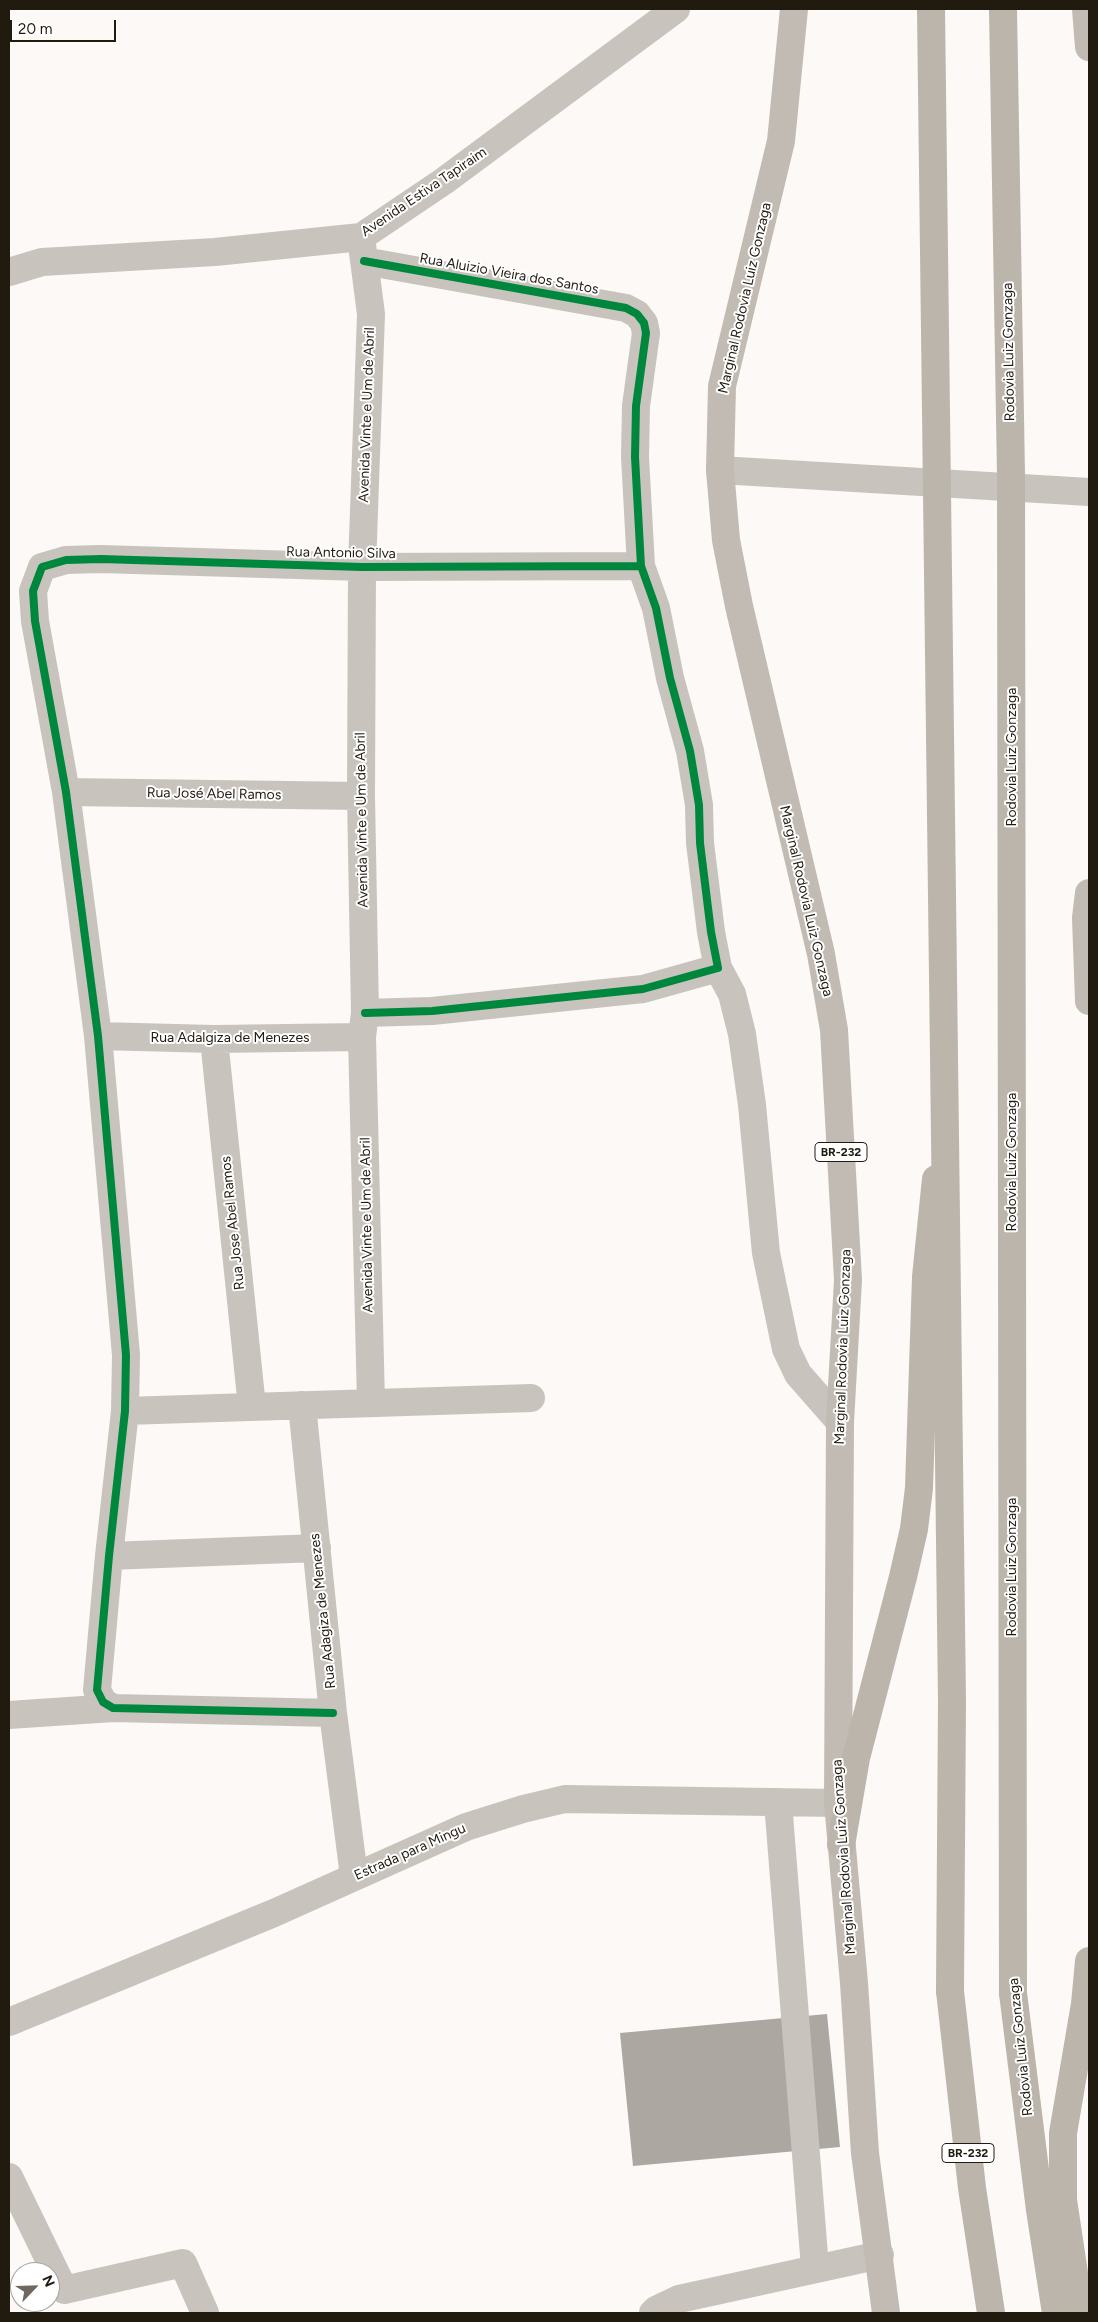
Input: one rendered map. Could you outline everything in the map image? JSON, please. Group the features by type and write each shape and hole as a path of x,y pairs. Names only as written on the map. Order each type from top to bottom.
{"highway":[{"name":"BR-232","path":"932,9 952,1690 950,1991 972,2188 991,2313"},
{"name":"Rodovia Luiz Gonzaga","path":"1003,9 1011,475 1013,1993 1040,2210 1056,2313"},
{"path":"841,1845 856,1758 914,1529 918,1488 926,1277 945,1095"},
{"path":"1080,2313 1064,2200 1063,2133 1085,2004 1089,1961"}],"main road":[{"name":"Marginal Rodovia Luiz Gonzaga","path":"794,9 781,141 722,386 720,470 726,540 739,606 821,954 834,1030 848,1280 840,1422 838,1803 854,1983 866,2153 886,2313"},
{"path":"1086,9 1089,47"},
{"path":"1088,910 1089,1001"}],"street":[{"name":"Avenida Estiva Tapiraim","path":"9,272 42,262 215,252 363,249 444,181 676,9"},
{"name":"Rua Aluizio Vieira dos Santos","path":"363,249 626,308 637,314 644,323 646,333 636,406 635,457 641,566"},
{"name":"Avenida Vinte e Um de Abril","path":"363,249 371,314 362,567 361,796 363,1025 371,1403"},
{"path":"720,470 1089,492"},
{"name":"Rua Antonio Silva","path":"66,792 35,621 33,591 42,567 66,560 101,559 362,567 641,566"},
{"path":"641,566 656,608 670,678 690,751 699,805 700,843 711,932 718,968 732,994 742,1034 752,1105 766,1253 786,1348 798,1374 840,1422"},
{"path":"66,792 98,1036 126,1355 125,1411 97,1690 103,1702 113,1708"},
{"name":"Rua José Abel Ramos","path":"66,792 361,796"},
{"name":"Rua Adalgiza de Menezes","path":"98,1036 214,1039 363,1025 432,1011 644,989 718,968"},
{"name":"Rua Jose Abel Ramos","path":"214,1039 252,1407"},
{"path":"125,1411 531,1398"},
{"name":"Rua Adagiza de Menezes","path":"302,1405 333,1713 354,1876"},
{"path":"109,1556 317,1548"},
{"path":"9,1715 113,1708 333,1713"},
{"name":"Estrada para Mingu","path":"9,2022 274,1913 466,1827 523,1809 565,1799 838,1803"},
{"path":"778,1802 815,2268"},
{"path":"9,2177 64,2290 183,2264 205,2313"},
{"path":"653,2313 679,2300 815,2268 880,2255"}],"building":[{"path":"827,2014 840,2147 633,2166 620,2033"}],"cycle path":[{"path":"364,261 626,308 637,314 644,323 646,333 636,406 635,457 641,566 656,608 670,678 690,751 699,805 700,843 711,932 718,968 643,989 432,1011 365,1013"},
{"path":"333,1713 113,1708 103,1702 97,1690 125,1411 126,1355 98,1036 66,792 35,621 33,591 42,567 66,560 101,559 362,567 641,566"}]}
